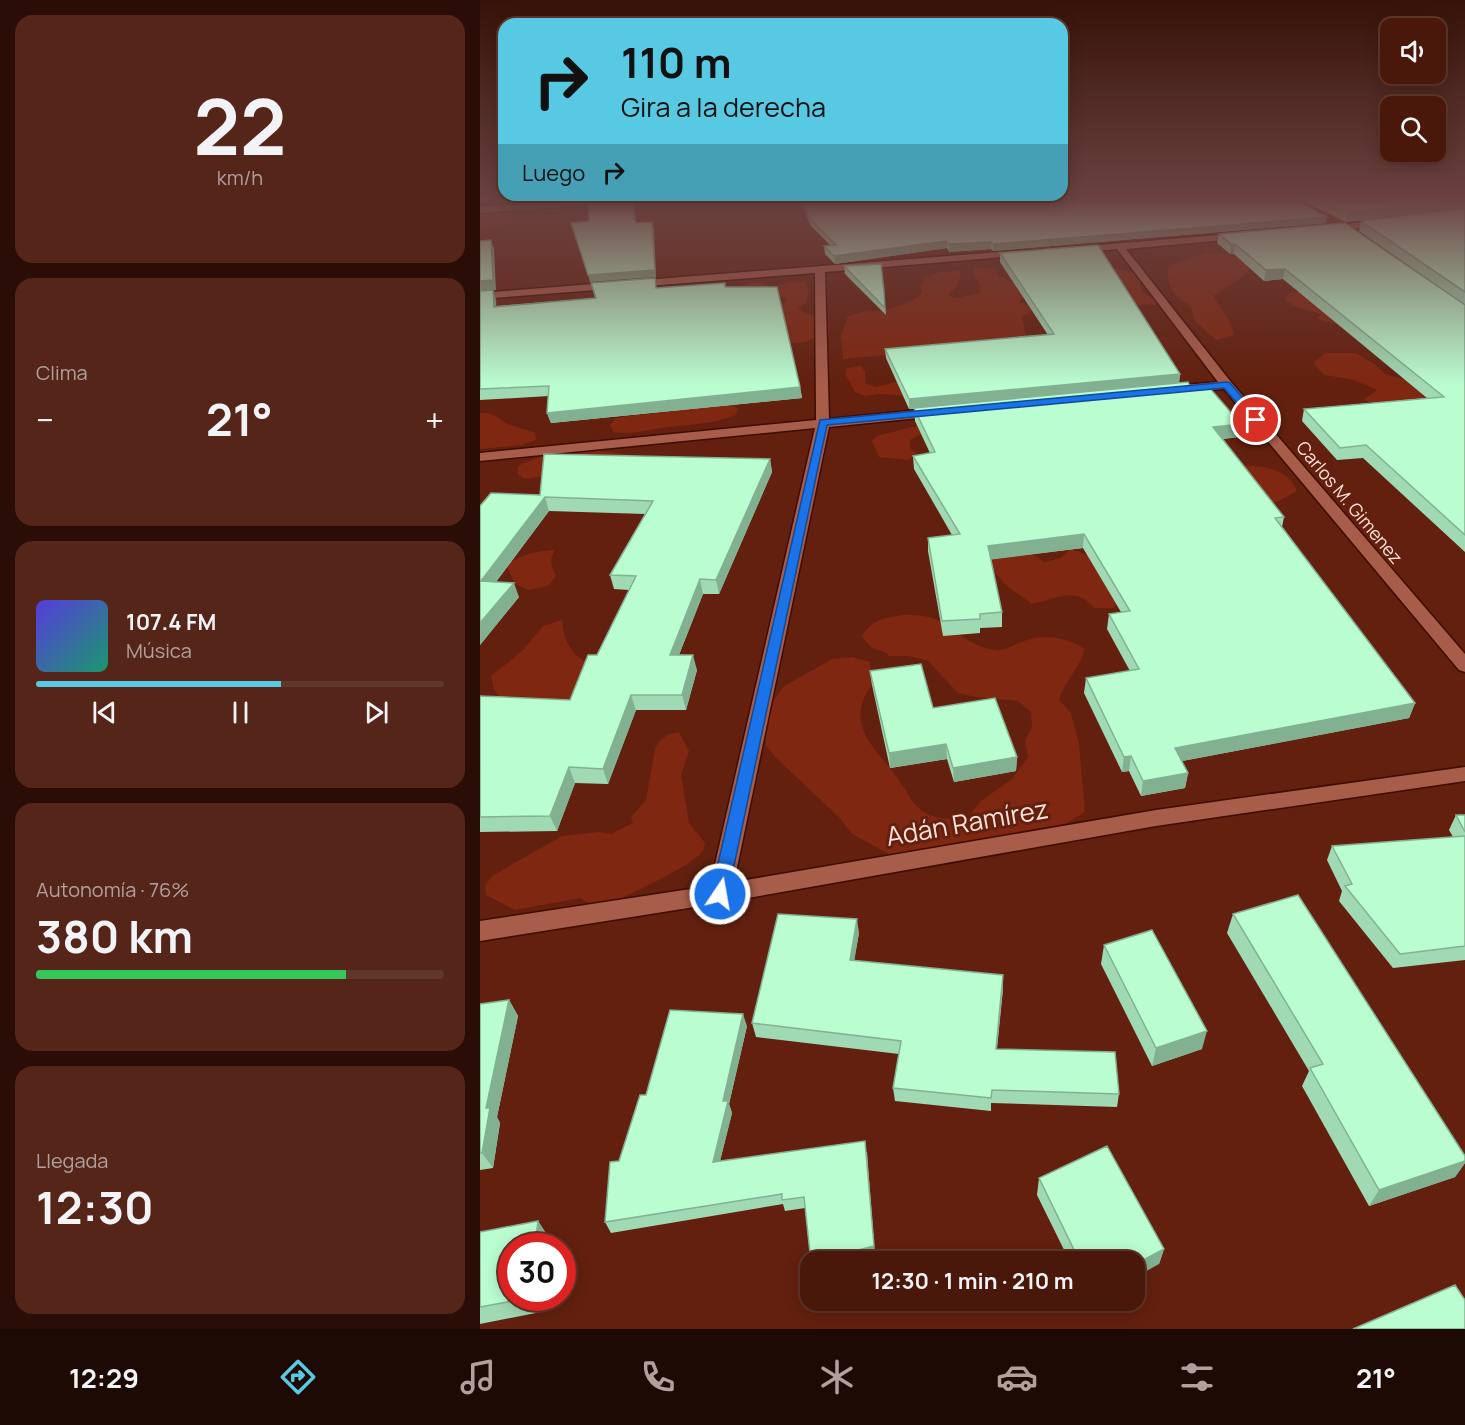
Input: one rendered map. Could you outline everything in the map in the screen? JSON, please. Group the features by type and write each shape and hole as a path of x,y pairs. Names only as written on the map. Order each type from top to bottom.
{"street":[{"path":"480,296 941,260"},
{"name":"Carlos M. Gimenez","path":"1130,260 1227,385 1465,666"},
{"path":"720,894 823,423 820,270"},
{"path":"1167,390 1227,385"},
{"path":"480,457 954,410"},
{"name":"Adán Ramírez","path":"480,932 720,894 1156,818 1465,774"}],"shaded area":[{"path":"1185,260 1257,262 1242,277 1213,296 1229,321 1234,335 1216,340 1194,320 1190,306 1178,298 1169,281 1167,270 1175,263"},
{"path":"975,267 996,269 997,274 1025,291 1019,301 1034,309 1022,317 1026,337 1031,341 843,359 841,336 848,316 900,306 922,292 920,287 924,278 940,272 961,271 958,284 948,296 959,298 980,293 981,288 973,271"},
{"path":"1117,268 1142,276 1140,284 1143,293 1158,301 1155,305 1131,304 1107,270"},
{"path":"797,280 806,282 809,290 806,303 798,308 829,325 828,330 801,343 783,340 735,287 756,282 765,284 773,306 784,303 788,299 770,294 768,289"},
{"path":"1295,292 1300,292 1338,324 1320,320 1318,318 1321,314 1294,306 1284,299"},
{"path":"1325,353 1356,353 1373,363 1385,374 1465,396 1390,409 1364,400 1377,390 1354,380 1325,375 1313,363"},
{"path":"860,366 865,371 865,383 876,387 900,381 921,397 879,394 865,396 855,392 845,374 847,368"},
{"path":"731,404 738,409 736,415 712,422 628,433 613,432 610,425 616,418"},
{"path":"480,413 494,415 506,423 535,433 536,440 522,445 480,449"},
{"path":"955,416 910,440 910,448 917,454 908,460 879,457 872,441 877,436"},
{"path":"585,449 655,458 525,479 518,474 518,466 534,459"},
{"path":"1240,465 1257,466 1281,473 1288,477 1297,491 1277,502 1242,504"},
{"path":"1070,549 1089,556 1102,567 1122,599 1113,608 1094,608 1087,601 1073,595 1032,604 1007,586 978,554 1032,554 1045,562 1061,558"},
{"path":"555,550 551,563 556,576 548,586 529,590 515,584 506,565 529,554"},
{"path":"903,615 935,619 973,643 988,649 1002,650 1028,640 1053,637 1069,641 1085,649 1059,700 1071,713 1079,744 1085,812 1051,833 912,856 889,854 852,834 840,818 776,758 766,745 765,730 773,701 783,687 832,659 852,657 870,662 872,685 860,712 866,736 920,809 941,818 969,816 981,801 1012,779 1028,757 1025,741 1032,727 1031,712 1018,701 958,693 928,661 908,656 889,656 871,647 862,637 874,623"},
{"path":"562,620 565,637 572,650 582,659 597,666 577,704 501,700 494,689 491,676 522,651 543,626"},
{"path":"679,732 689,751 681,775 689,823 705,843 703,851 697,857 655,882 602,905 580,898 515,910 486,895 485,886 492,876 562,836 599,832 611,834 633,823 631,817 646,800 655,749 664,737"}],"building":[{"path":"480,260 492,260 493,280 480,281"},
{"path":"583,260 654,260 655,270 588,275"},
{"path":"1005,260 1108,260 1180,374 909,399 885,349 1054,334"},
{"path":"1254,260 1399,260 1465,305 1465,535 1366,445 1340,448 1304,409 1444,397 1285,269 1266,270"},
{"path":"1418,260 1465,260 1465,292"},
{"path":"881,264 884,291 885,308 844,266"},
{"path":"655,278 656,288 725,283 725,287 777,287 800,387 547,413 549,386 480,389 480,291 493,290 494,307 596,298 591,283"},
{"path":"1188,382 1191,388 1208,386 1241,424 1213,427 1284,517 1275,518 1415,703 1175,748 1188,773 1143,781 1131,756 1124,757 1086,678 1139,669 1109,614 1130,611 1084,534 988,546 1002,612 980,614 980,619 942,621 928,538 960,534 913,456 935,452 914,408"},
{"path":"544,454 770,459 716,580 700,579 670,655 693,655 682,695 631,695 603,769 569,767 550,816 480,817 480,696 570,700 588,655 597,655 636,576 610,575 653,501 545,497 481,581 514,583 480,623 480,506 491,493 540,495"},
{"path":"921,664 933,708 995,698 1017,757 953,768 946,744 889,753 870,671"},
{"path":"1456,815 1465,815 1465,832"},
{"path":"1465,836 1465,946 1400,954 1345,886 1352,884 1332,846"},
{"path":"1298,895 1465,1156 1465,1161 1379,1190 1310,1068 1323,1064 1233,914"},
{"path":"778,914 857,919 850,960 1003,975 996,1049 1115,1052 1119,1094 992,1090 991,1098 893,1088 901,1041 752,1023"},
{"path":"1152,930 1207,1031 1156,1048 1104,945"},
{"path":"509,1000 486,1108 490,1108 482,1153 480,1153 480,1004"},
{"path":"670,1010 743,1014 723,1101 728,1101 713,1162 865,1141 874,1246 854,1251 810,1251 804,1197 782,1200 782,1194 605,1222 610,1162 619,1161 640,1095 646,1095"},
{"path":"1107,1146 1164,1249 1145,1259 1145,1251 1075,1251 1039,1178"},
{"path":"538,1221 537,1233 498,1233 498,1304 480,1307 480,1232"},
{"path":"1455,1285 1465,1300 1465,1329 1353,1329"}],"route":[{"path":"720,894 823,423 1227,385 1256,420"}]}
